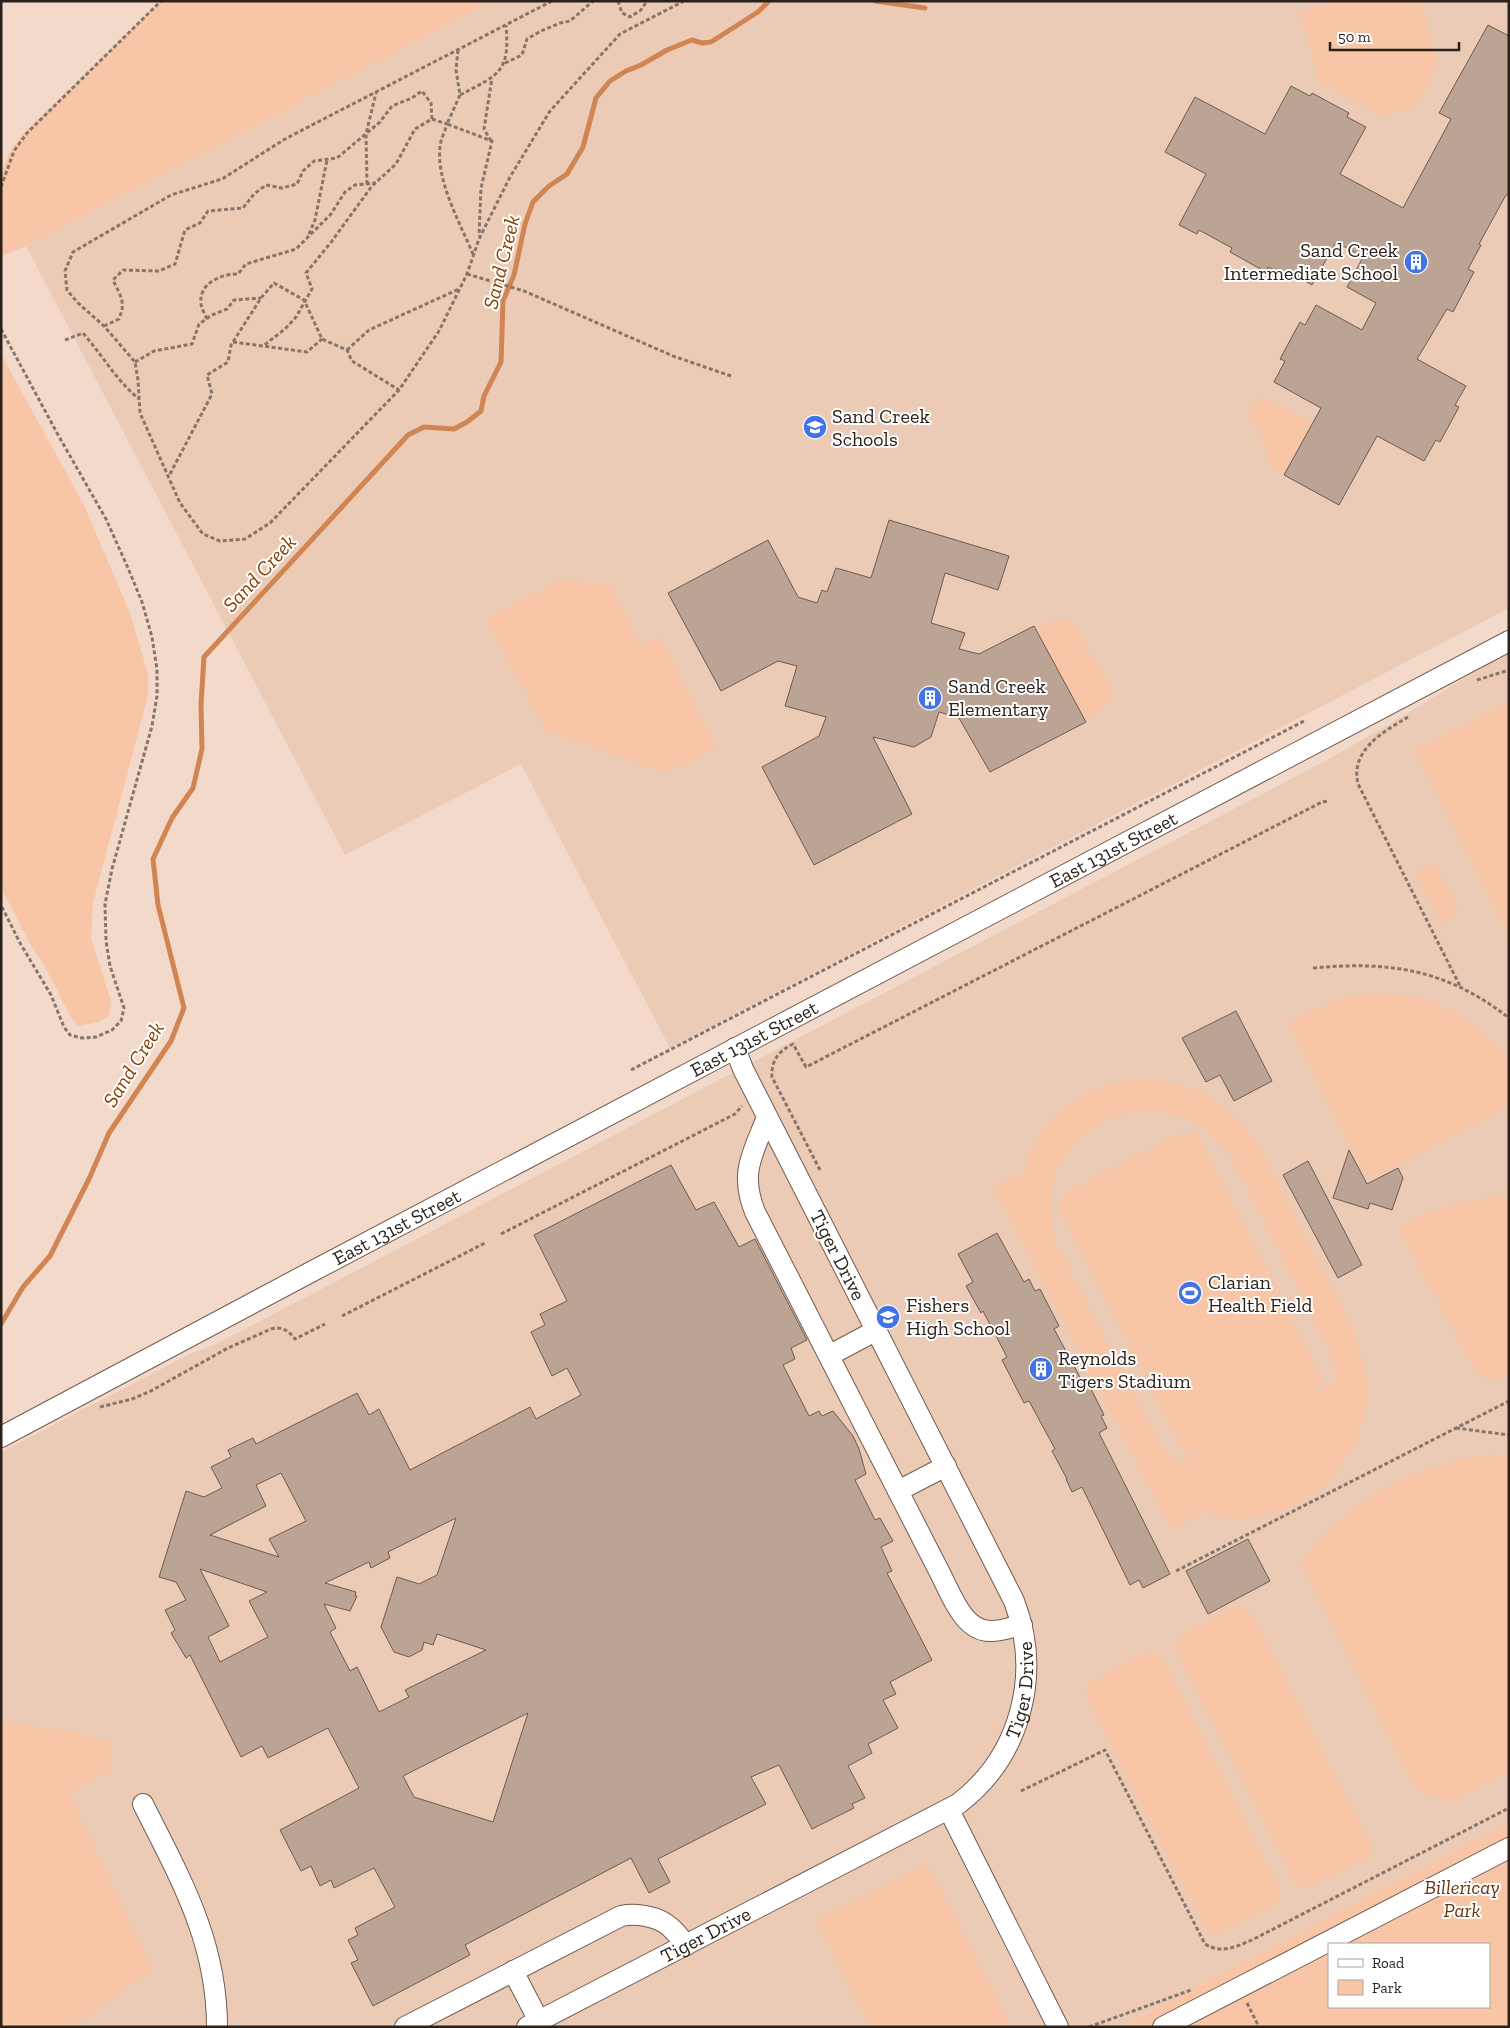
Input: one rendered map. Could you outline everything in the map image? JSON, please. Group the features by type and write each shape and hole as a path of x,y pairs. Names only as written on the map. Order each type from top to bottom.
{"street":[{"name":"East 131st Street","path":"1,1437 1509,641"},
{"name":"Tiger Drive","path":"533,2024 948,1810 967,1797 990,1774 1001,1758 1014,1732 1026,1684 1026,1647 1022,1625 1014,1601 767,1117 735,1048"},
{"path":"767,1117 747,1170 749,1197 755,1212 830,1355 940,1573 971,1626 980,1630 992,1631 1022,1625"},
{"path":"830,1355 877,1330"},
{"path":"898,1491 946,1466"},
{"path":"143,1804 183,1884 197,1918 212,1966 217,2001 217,2027"},
{"path":"948,1810 1058,2027"},
{"path":"1163,2027 1509,1848"},
{"path":"405,2027 621,1916 629,1914 648,1917 669,1926 686,1945"},
{"path":"513,1971 533,2024"}],"path":[{"path":"1,187 14,151 27,133 162,1"},
{"path":"552,1 285,139 222,179 171,195 73,252 65,272 67,290 77,302 104,326 135,362 140,413 180,503 203,534 220,541 245,539 270,523 400,390 439,331 467,274 479,239 510,177 550,111 620,34 684,1"},
{"path":"460,95 492,77 505,63 522,55 527,39 560,23 570,21 593,1"},
{"path":"618,1 622,13 630,16 641,10 647,1"},
{"path":"505,63 508,46 506,25"},
{"path":"458,50 456,70 460,95 447,124 440,146 441,170 449,197 473,254"},
{"path":"479,239 481,188 492,142 484,129 492,77"},
{"path":"104,326 119,319 123,308 121,296 113,280 123,270 159,271 174,264 185,230 200,223 208,211 243,208 254,194 266,185 282,188 297,184 303,171 314,161 336,158 380,122 392,106 412,98 422,91 431,103 432,119"},
{"path":"367,184 366,134 376,92"},
{"path":"263,346 285,329 296,317 312,289 306,274 376,182 396,164 416,128 432,119 492,142"},
{"path":"307,239 315,220 327,159"},
{"path":"207,318 201,304 202,293 210,282 229,274 238,274 246,264 296,249 331,214 346,192 356,186 376,182"},
{"path":"467,274 521,290 673,356 731,376"},
{"path":"169,475 212,394 207,375 228,362 233,342 261,298 274,283 304,300 322,339 347,350 352,361 400,390"},
{"path":"347,350 369,330 460,289"},
{"path":"135,362 154,350 192,344 199,324 212,315 227,310 234,300 261,298"},
{"path":"1,330 106,519 142,602 152,637 157,669 157,696 152,726 112,869 105,904 106,941 110,966 124,1008 121,1021 112,1030 96,1037 82,1038 70,1035 64,1027 51,995 20,943 1,905"},
{"path":"65,340 83,333 125,387 139,400"},
{"path":"233,342 308,352 322,339"},
{"path":"1474,681 1509,670"},
{"path":"1415,713 1381,733 1369,744 1358,762 1356,776 1358,784 1461,988"},
{"path":"631,1070 1306,720"},
{"path":"820,1170 772,1077 774,1061 778,1053 793,1044 806,1067 1322,802 1328,801"},
{"path":"1313,968 1351,965 1390,967 1434,976 1461,988 1509,1018"},
{"path":"501,1234 735,1114 747,1100"},
{"path":"342,1316 485,1242"},
{"path":"93,1409 132,1399 149,1392 244,1339 271,1329 284,1329 295,1339 325,1324"},
{"path":"1176,1571 1509,1401"},
{"path":"1455,1428 1509,1435"},
{"path":"1021,1791 1105,1750 1205,1944 1213,1950 1228,1949 1252,1940 1509,1808"},
{"path":"1246,2001 1259,2027"}],"shaded area":[{"name":"Sand Creek Schools","path":"493,1 1509,1 1509,608 670,1048 521,764 345,855 26,246"},
{"name":"Fishers High School","path":"1509,651 1509,1822 1121,2027 1,2027 1,1452 190,1354 216,1344 318,1291 1327,760"}],"green space":[{"path":"160,1 493,1 26,246 1,256 1,176 9,153 21,136"},
{"path":"1334,1 1420,1 1438,62 1416,107 1383,116 1320,83 1298,12"},
{"path":"1,354 84,505 130,613 148,674 148,696 93,903 91,938 111,1001 109,1015 99,1022 78,1026 71,1017 44,965 29,942 1,887"},
{"path":"1259,395 1313,423 1284,475 1273,470 1256,423 1247,418"},
{"path":"560,580 611,585 640,645 659,635 716,747 666,774 545,730 486,618"},
{"path":"1054,619 1063,619 1073,623 1111,688 1110,700 1105,708 1085,719 1035,629"},
{"path":"1509,702 1509,935 1414,750"},
{"path":"1434,863 1461,913 1441,923 1415,873"},
{"path":"1368,994 1393,994 1417,997 1453,1011 1488,1036 1505,1055 1509,1064 1509,1106 1379,1176 1362,1171 1288,1022 1326,1004"},
{"path":"1143,1079 1175,1083 1190,1088 1215,1100 1250,1132 1274,1174 1337,1296 1360,1347 1366,1373 1367,1400 1362,1427 1349,1454 1339,1469 1321,1489 1306,1499 1273,1513 1234,1519 1208,1514 1196,1508 1200,1516 1171,1530 993,1186 1018,1173 1023,1178 1029,1155 1037,1138 1060,1111 1090,1092 1125,1081","holes":["1153,1109 1185,1118 1204,1129 1230,1156 1329,1349 1338,1381 1317,1391 1315,1387 1324,1382 1196,1130 1186,1135 1183,1131 1063,1193 1065,1198 1056,1203 1184,1453 1195,1449 1197,1453 1178,1463 1158,1441 1057,1243 1051,1216 1052,1191 1057,1169 1068,1150 1084,1134 1103,1122 1126,1113"]},
{"path":"1502,1196 1509,1197 1509,1374 1492,1382 1477,1375 1398,1227 1460,1202"},
{"path":"1493,1454 1509,1455 1509,1772 1450,1803 1417,1791 1300,1562 1322,1536 1342,1517 1381,1490 1424,1470 1447,1463"},
{"path":"1238,1606 1249,1609 1372,1846 1368,1857 1307,1888 1296,1885 1175,1649 1179,1636"},
{"path":"1147,1652 1161,1656 1282,1892 1278,1903 1216,1934 1206,1931 1084,1692 1089,1682"},
{"path":"1,1720 72,1732 114,1742 110,1773 69,1792 153,1971 71,2027 1,2027"},
{"name":"Billericay Park","path":"1509,1822 1509,2027 1121,2027"},
{"path":"928,1863 1011,2027 870,2027 816,1920"}],"building":[{"name":"Sand Creek Intermediate School","path":"1488,25 1509,36 1509,194 1506,195 1479,244 1481,245 1468,269 1474,272 1453,312 1447,309 1417,359 1466,386 1455,405 1459,407 1440,442 1436,440 1424,461 1377,436 1339,505 1284,475 1321,408 1274,382 1285,361 1280,359 1300,322 1305,325 1316,305 1362,330 1376,303 1347,287 1363,257 1336,242 1312,285 1289,272 1287,277 1268,267 1266,272 1230,252 1232,248 1199,230 1197,234 1179,225 1206,174 1165,152 1195,97 1265,134 1291,86 1310,96 1312,93 1349,113 1347,117 1366,127 1340,174 1403,208 1451,119 1439,113"},
{"name":"Sand Creek Elementary","path":"889,520 1009,556 998,590 945,573 931,623 965,633 959,649 979,654 1034,626 1086,722 990,772 959,718 939,712 931,737 914,747 873,737 912,814 814,865 762,767 819,736 826,717 785,706 797,666 778,661 721,691 668,593 768,540 798,597 817,603 822,590 827,592 836,568 871,578"},
{"path":"1236,1011 1272,1081 1234,1101 1220,1075 1206,1082 1182,1038"},
{"path":"1349,1150 1367,1184 1398,1168 1403,1178 1392,1210 1370,1203 1368,1209 1333,1198"},
{"path":"1308,1161 1362,1265 1338,1278 1283,1175"},
{"path":"671,1165 696,1210 714,1202 739,1247 755,1239 807,1340 791,1348 795,1359 783,1365 809,1416 819,1411 822,1416 833,1411 853,1436 866,1474 855,1480 875,1520 880,1518 893,1541 881,1547 892,1571 887,1573 932,1660 890,1682 896,1694 883,1700 898,1728 868,1744 872,1753 848,1766 865,1798 852,1804 854,1808 812,1829 779,1765 751,1777 766,1804 658,1859 670,1882 649,1893 631,1858 465,1945 470,1955 373,2006 351,1963 358,1960 348,1940 358,1935 355,1928 395,1907 374,1868 334,1888 331,1880 320,1886 311,1866 301,1871 280,1830 359,1788 328,1728 268,1758 262,1746 241,1757 190,1655 186,1658 171,1633 175,1630 165,1610 186,1600 176,1582 159,1577 186,1491 204,1497 222,1488 211,1467 231,1457 228,1450 253,1438 256,1444 357,1393 369,1415 379,1409 410,1470 530,1407 536,1419 581,1395 567,1368 552,1376 531,1332 545,1325 540,1314 567,1301 534,1235","holes":["281,1473 306,1521 269,1539 279,1557 210,1535 266,1506 256,1485","456,1518 437,1575 419,1584 397,1577 381,1627 394,1652 409,1657 422,1650 424,1642 433,1645 437,1634 486,1650 405,1690 409,1697 379,1712 357,1667 350,1671 330,1632 336,1628 324,1604 350,1611 357,1596 355,1596 356,1592 325,1583 369,1562 371,1568 390,1558 388,1552","200,1569 267,1592 249,1601 268,1637 220,1662 208,1637 229,1626","528,1713 493,1822 414,1797 403,1776"]},
{"path":"997,1233 1024,1282 1029,1279 1035,1291 1040,1289 1059,1326 1054,1329 1081,1379 1085,1377 1104,1415 1101,1416 1107,1428 1099,1433 1170,1574 1143,1588 1139,1580 1130,1585 1082,1487 1072,1492 1052,1451 1055,1449 1029,1401 1024,1403 1002,1360 1007,1357 983,1311 981,1313 966,1286 973,1282 958,1254"},
{"path":"1248,1539 1270,1581 1208,1614 1186,1571"}],"waterway":[{"name":"Sand Creek","path":"1,1324 23,1287 50,1256 89,1179 109,1133 171,1041 184,1008 158,905 153,859 172,818 193,788 202,749 201,704 204,657 408,435 424,427 454,429 481,411 484,396 501,362 503,301 514,275 525,224 533,202 549,186 567,174 583,147 596,98 610,81 667,50 692,40 702,43 711,42 758,12 769,1"},
{"path":"875,1 925,8"}],"place":[{"name":"Sand Creek Intermediate School","path":"1416,262"},
{"name":"Sand Creek Schools","path":"815,427"},
{"name":"Sand Creek Elementary","path":"930,698"},
{"name":"Clarian Health Field","path":"1190,1293"},
{"name":"Fishers High School","path":"888,1317"},
{"name":"Reynolds Tigers Stadium","path":"1041,1369"}]}
